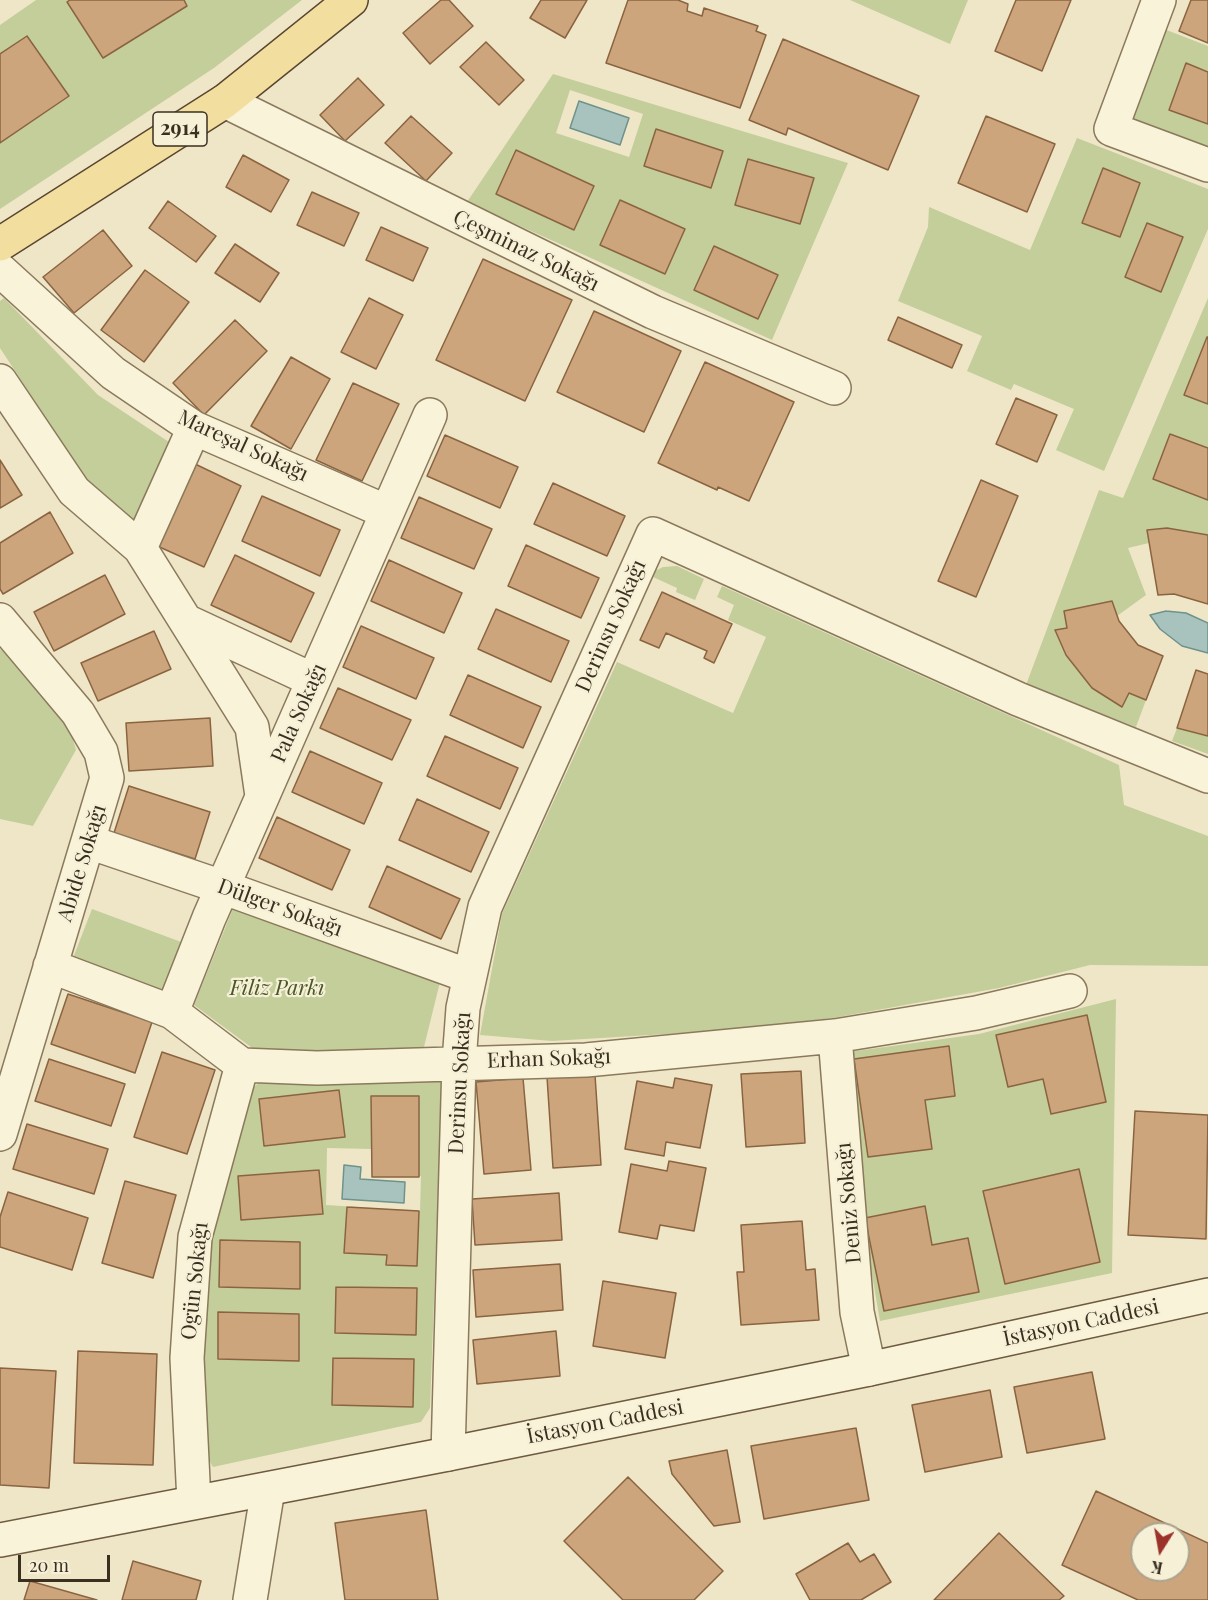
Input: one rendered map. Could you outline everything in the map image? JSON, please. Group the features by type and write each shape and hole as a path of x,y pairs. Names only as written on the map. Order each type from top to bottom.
{"main road":[{"name":"2914","path":"0,244 225,101 351,0"}],"street":[{"path":"1159,0 1111,129 1208,165"},
{"name":"Çeşminaz Sokağı","path":"225,101 652,312 834,388"},
{"name":"Mareşal Sokağı","path":"0,270 113,373 194,428 387,512"},
{"path":"0,381 74,491 140,548 252,727 262,796"},
{"name":"Pala Sokağı","path":"172,1012 222,887 430,415"},
{"path":"140,548 194,428"},
{"name":"Derinsu Sokağı","path":"448,1454 459,1062 463,1008 484,907 653,534 1018,699 1208,776"},
{"name":"Abide Sokağı","path":"0,620 78,713 101,752 107,778 0,1134"},
{"path":"186,621 313,680"},
{"name":"Dülger Sokağı","path":"89,842 470,976"},
{"path":"50,966 172,1012 242,1065"},
{"name":"Erhan Sokağı","path":"242,1065 317,1068 585,1060 835,1036 976,1013 1070,991"},
{"name":"Deniz Sokağı","path":"835,1036 857,1312 869,1369"},
{"name":"Ogün Sokağı","path":"194,1502 187,1358 195,1237 242,1065"},
{"name":"İstasyon Caddesi","path":"0,1539 448,1454 869,1369 1208,1295"},
{"path":"250,1600 268,1489"}],"green space":[{"path":"36,0 302,0 214,68 0,209 0,25"},
{"path":"850,0 968,0 950,44"},
{"path":"1156,26 1208,46 1208,149 1121,119"},
{"path":"553,74 848,163 772,340 467,202","holes":["570,90 643,114 629,157 556,133"]},
{"path":"1077,138 1208,189 1208,229 1104,471 1056,450 1074,409 1014,384 1011,390 967,371 982,336 898,301 928,227 929,207 1030,250"},
{"path":"4,298 98,395 169,442 133,523 95,493 0,348 0,301"},
{"path":"1208,298 1208,535 1167,528 1147,530 1149,543 1128,548 1146,595 1117,616 1111,601 1065,611 1067,628 1055,631 1066,655 1092,688 1122,707 1129,693 1146,700 1136,727 1026,685 1099,490 1123,498"},
{"path":"677,566 704,579 695,600 676,592 677,588 653,577 655,571 663,567"},
{"path":"722,586 1119,765 1124,805 1208,836 1208,966 1090,965 999,988 833,1018 732,1030 552,1041 480,1035 502,914 617,662 733,713 766,637 728,620 734,605 717,597"},
{"path":"0,649 32,673 69,724 76,750 33,826 0,819"},
{"path":"1177,728 1208,736 1208,754 1172,741"},
{"name":"Filiz Parkı","path":"234,906 441,978 422,1055 255,1050 194,1005"},
{"path":"92,909 184,943 165,992 73,958"},
{"path":"1116,999 1112,1273 880,1321 861,1211 849,1052 979,1034"},
{"path":"432,1077 442,1083 430,1408 421,1422 213,1467 206,1455 200,1363 210,1239 253,1088 263,1079","holes":["327,1148 372,1149 372,1176 421,1176 420,1211 326,1205"]}],"water":[{"path":"579,101 629,118 620,145 570,128"},
{"path":"1166,611 1186,613 1208,623 1208,653 1182,646 1160,629 1150,615"},
{"path":"344,1165 361,1167 360,1179 405,1182 404,1203 342,1199"}],"building":[{"path":"70,0 184,0 187,6 103,58 67,2"},
{"path":"441,0 449,0 473,26 430,64 403,33"},
{"path":"541,0 587,0 565,38 530,18"},
{"path":"628,0 678,0 688,4 687,11 702,16 704,8 758,26 756,31 766,35 740,108 606,63"},
{"path":"1016,0 1071,0 1042,71 995,51"},
{"path":"1191,0 1208,0 1208,43 1179,31"},
{"path":"27,36 69,96 0,143 0,54"},
{"path":"783,39 919,96 888,170 788,128 786,135 749,120"},
{"path":"486,42 524,80 499,105 460,67"},
{"path":"1186,63 1208,72 1208,124 1169,110"},
{"path":"358,78 384,105 345,141 320,115"},
{"path":"411,116 452,153 426,181 385,143"},
{"path":"986,116 1055,144 1027,212 958,183"},
{"path":"656,129 723,151 711,188 644,166"},
{"path":"516,150 594,186 574,230 496,194"},
{"path":"243,155 289,180 271,212 226,187"},
{"path":"748,159 814,178 800,224 735,205"},
{"path":"1103,168 1140,183 1120,237 1082,223"},
{"path":"312,192 359,213 344,246 297,225"},
{"path":"620,200 685,229 665,274 600,245"},
{"path":"168,201 216,236 196,262 149,228"},
{"path":"1147,223 1183,237 1161,292 1125,277"},
{"path":"381,227 428,248 413,281 366,260"},
{"path":"103,230 132,266 74,313 43,277"},
{"path":"235,244 279,273 260,302 215,273"},
{"path":"714,246 778,275 758,319 694,290"},
{"path":"483,259 572,300 525,401 436,360"},
{"path":"145,270 189,302 144,362 101,330"},
{"path":"369,298 403,315 376,369 341,352"},
{"path":"594,311 681,351 644,432 557,392"},
{"path":"898,317 962,345 952,368 888,340"},
{"path":"235,320 267,351 204,415 173,383"},
{"path":"1208,337 1208,404 1184,395"},
{"path":"291,357 330,379 291,449 251,426"},
{"path":"705,362 794,402 749,501 718,487 717,490 658,463"},
{"path":"353,383 399,404 362,481 316,460"},
{"path":"1016,398 1057,415 1037,462 996,444"},
{"path":"1170,434 1208,448 1208,500 1153,479"},
{"path":"445,435 518,467 500,508 427,476"},
{"path":"0,460 22,495 0,508"},
{"path":"193,463 241,486 204,567 155,545"},
{"path":"981,480 1018,496 976,597 938,581"},
{"path":"553,483 625,516 607,556 534,524"},
{"path":"262,496 340,530 320,576 242,541"},
{"path":"419,497 492,529 474,569 401,538"},
{"path":"50,512 73,553 3,594 0,589 0,543"},
{"path":"1167,528 1208,535 1208,604 1174,594 1158,595 1147,530"},
{"path":"526,545 599,578 581,618 508,586"},
{"path":"235,555 314,593 291,642 211,605"},
{"path":"389,560 462,593 444,633 371,601"},
{"path":"105,575 125,614 54,651 34,612"},
{"path":"662,592 732,624 714,663 704,658 707,651 666,633 659,648 640,640"},
{"path":"1112,601 1119,621 1138,645 1163,656 1146,700 1129,693 1122,707 1092,688 1066,655 1055,630 1067,628 1064,611"},
{"path":"496,609 569,641 551,682 478,649"},
{"path":"361,626 434,658 416,699 343,667"},
{"path":"154,631 171,669 98,701 81,663"},
{"path":"1196,670 1208,674 1208,736 1177,728"},
{"path":"468,675 541,707 523,748 450,715"},
{"path":"338,688 411,720 392,760 320,728"},
{"path":"210,718 213,766 129,771 126,723"},
{"path":"445,736 518,768 500,809 427,776"},
{"path":"310,751 382,783 364,824 292,792"},
{"path":"129,786 210,812 195,859 114,833"},
{"path":"417,799 489,832 471,872 399,840"},
{"path":"277,817 350,850 332,890 259,858"},
{"path":"387,866 460,899 441,939 369,907"},
{"path":"68,994 152,1022 135,1073 51,1044"},
{"path":"1087,1015 1106,1102 1051,1114 1043,1079 1008,1087 996,1035"},
{"path":"949,1046 955,1096 925,1100 932,1149 868,1157 854,1059"},
{"path":"162,1052 215,1070 187,1154 134,1137"},
{"path":"49,1059 125,1084 111,1126 35,1101"},
{"path":"801,1071 805,1143 746,1147 741,1074"},
{"path":"595,1075 601,1165 553,1168 547,1077"},
{"path":"523,1078 531,1170 484,1174 476,1082"},
{"path":"675,1078 712,1085 700,1148 666,1142 664,1156 625,1149 637,1081 673,1088"},
{"path":"339,1090 345,1137 264,1146 259,1099"},
{"path":"371,1096 419,1096 419,1177 372,1177"},
{"path":"1135,1111 1208,1115 1206,1239 1128,1235"},
{"path":"27,1124 108,1149 94,1194 13,1169"},
{"path":"669,1161 706,1168 694,1231 660,1225 657,1239 619,1232 631,1164 667,1171"},
{"path":"1079,1169 1100,1262 1005,1284 983,1191"},
{"path":"319,1170 323,1214 241,1220 238,1176"},
{"path":"125,1181 176,1195 153,1278 102,1263"},
{"path":"8,1192 88,1218 72,1270 0,1247 0,1217"},
{"path":"559,1193 562,1240 475,1245 472,1199"},
{"path":"925,1206 932,1245 968,1238 979,1292 884,1311 865,1218"},
{"path":"347,1207 419,1211 417,1266 386,1265 387,1255 344,1253"},
{"path":"802,1221 806,1270 815,1269 819,1320 741,1325 737,1272 744,1272 741,1225"},
{"path":"220,1240 300,1242 300,1289 219,1287"},
{"path":"560,1264 563,1310 476,1317 473,1270"},
{"path":"603,1281 676,1293 665,1358 593,1346"},
{"path":"336,1287 417,1288 416,1335 335,1333"},
{"path":"218,1312 299,1314 299,1361 218,1359"},
{"path":"556,1331 560,1376 477,1384 473,1340"},
{"path":"78,1351 157,1354 153,1465 74,1463"},
{"path":"333,1358 414,1359 413,1407 332,1405"},
{"path":"0,1368 56,1371 49,1488 0,1485"},
{"path":"1092,1372 1105,1439 1027,1453 1014,1387"},
{"path":"990,1390 1002,1457 925,1472 912,1405"},
{"path":"856,1428 869,1500 764,1519 751,1446"},
{"path":"727,1450 740,1522 714,1526 672,1474 669,1461"},
{"path":"628,1477 723,1571 694,1600 623,1600 564,1541"},
{"path":"1096,1491 1163,1522 1130,1522 1130,1582 1190,1582 1190,1535 1208,1543 1208,1600 1138,1600 1062,1565"},
{"path":"426,1510 438,1600 345,1600 335,1523"},
{"path":"999,1533 1064,1596 1059,1600 934,1600"},
{"path":"848,1543 860,1562 874,1554 891,1582 861,1600 810,1600 796,1574"},
{"path":"133,1561 201,1581 196,1600 122,1600"},
{"path":"30,1581 97,1600 24,1600"}]}
